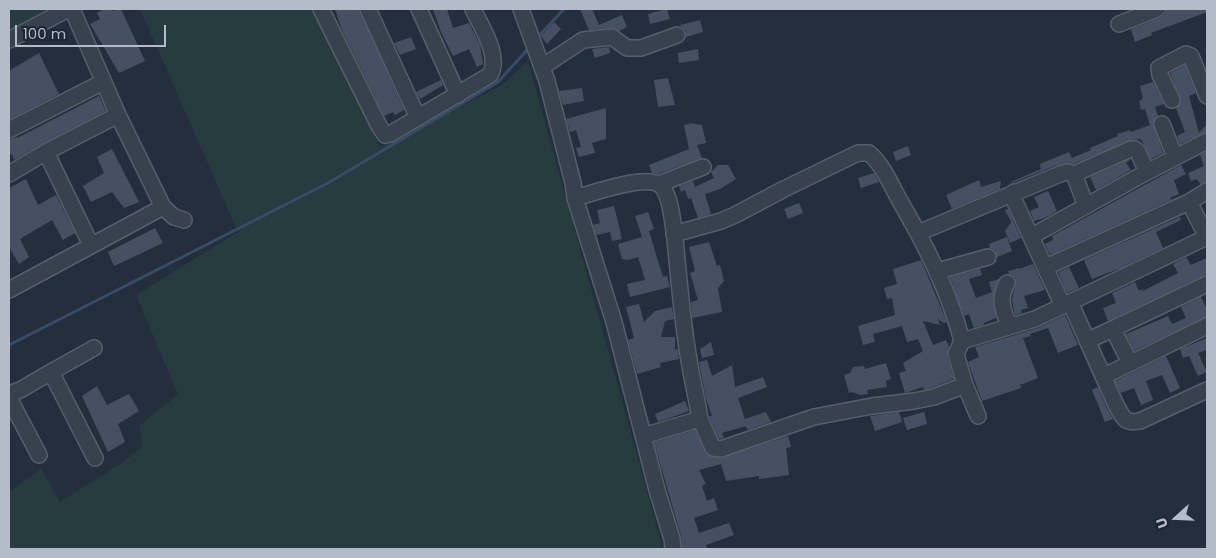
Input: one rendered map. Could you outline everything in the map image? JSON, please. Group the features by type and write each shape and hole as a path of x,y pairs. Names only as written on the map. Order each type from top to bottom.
{"street":[{"path":"9,40 68,9"},
{"path":"72,9 118,115 163,207 174,217 184,220"},
{"path":"321,9 385,135 390,134 490,75 493,70 489,44 473,9"},
{"path":"368,9 418,118"},
{"path":"419,9 458,95"},
{"path":"1120,24 1157,9"},
{"path":"523,14 541,64 576,198 614,322 656,490 672,539 673,549"},
{"path":"541,64 583,40 612,37 628,48 641,48 677,35"},
{"path":"1172,100 1160,75 1159,68 1188,54 1191,56 1207,96"},
{"path":"9,130 103,82"},
{"path":"9,174 46,152 118,115"},
{"path":"1162,124 1175,157"},
{"path":"1032,236 1207,141"},
{"path":"918,233 1014,192 1066,172 1074,174 1126,151 1135,149 1138,152 1147,172"},
{"path":"46,152 91,245"},
{"path":"674,234 721,221 753,207 784,189 858,153 869,153 879,163 938,271 956,317 962,341 956,354 965,385 978,416"},
{"path":"659,184 703,167"},
{"path":"1074,174 1086,206"},
{"path":"576,198 628,183 650,181 659,184 663,188 669,199 685,336 700,420 713,448 721,449 814,417 872,406 914,402 934,397 965,385"},
{"path":"1046,266 1189,202 1207,191"},
{"path":"1014,192 1014,200 1046,266 1087,341 1116,405 1126,420 1132,423 1140,421 1207,390"},
{"path":"962,341 1036,319 1207,237 1189,202"},
{"path":"10,285 163,207"},
{"path":"938,271 988,257"},
{"path":"1007,282 1001,298 1002,307 1010,326"},
{"path":"1087,341 1205,289"},
{"path":"1104,376 1207,326"},
{"path":"1113,330 1130,363"},
{"path":"9,394 20,390 94,348"},
{"path":"51,372 95,458"},
{"path":"9,398 39,455"},
{"path":"643,436 700,420"}],"green space":[{"path":"9,9 60,9 9,35"},
{"path":"140,9 314,9 380,147 502,85 528,61 663,549 9,549 9,492 41,469 60,502 123,462 143,446 139,426 178,394 136,295 238,232"}],"building":[{"path":"104,9 111,9 112,11 121,9 145,61 119,73 90,24 100,19 97,13"},
{"path":"335,9 359,9 404,110 395,115 393,112 384,116 342,30"},
{"path":"433,9 447,9 453,28 469,23 480,45 483,64 477,67 469,49 453,56 441,32"},
{"path":"580,9 592,9 599,25 622,15 627,27 619,31 611,28 589,30"},
{"path":"667,9 670,19 650,24 648,14"},
{"path":"1166,9 1207,9 1207,12 1151,33 1152,35 1135,42 1131,29 1161,17 1165,14"},
{"path":"700,20 703,32 686,37 686,31 680,25"},
{"path":"554,22 561,29 547,44 541,36"},
{"path":"411,37 416,49 400,55 394,43"},
{"path":"609,47 610,53 595,58 592,49"},
{"path":"698,49 699,60 679,63 678,53"},
{"path":"39,53 59,94 9,120 9,71"},
{"path":"1185,65 1196,93 1189,96 1199,133 1207,124 1207,132 1180,144 1177,136 1185,132 1176,108 1181,100 1170,73"},
{"path":"668,78 675,105 658,107 654,80"},
{"path":"441,80 443,85 420,99 416,92"},
{"path":"1153,82 1164,104 1155,107 1158,116 1153,123 1163,153 1151,159 1141,139 1131,140 1073,164 1057,165 1011,182 1041,169 1040,164 1069,152 1072,158 1118,136 1117,134 1130,130 1131,132 1150,125 1145,109 1141,110 1139,102 1143,98 1140,86"},
{"path":"582,88 584,101 563,105 559,91"},
{"path":"99,96 106,111 14,160 12,154 9,155 9,140 17,138"},
{"path":"606,108 606,139 592,143 595,153 579,157 576,148 581,147 576,130 570,132 566,119"},
{"path":"689,123 702,125 706,143 697,145 702,158 658,174 652,173 649,165 689,149 684,125 689,124 691,130"},
{"path":"908,146 911,155 896,161 893,152"},
{"path":"112,149 139,202 124,208 112,192 91,202 83,186 104,173 97,157"},
{"path":"1207,151 1207,182 1200,184 1197,179 1191,181 1188,173 1204,166 1200,155"},
{"path":"1131,159 1126,163 1131,170 1096,190 1090,177"},
{"path":"718,165 728,165 736,179 720,189 705,194 711,214 698,218 691,198 688,199 685,190 681,192 679,186 693,181 695,187 714,178 711,172"},
{"path":"1181,165 1186,174 1174,180 1179,194 1170,198 1171,200 1050,255 1045,244 1053,240 1052,236"},
{"path":"874,173 879,182 861,188 858,178"},
{"path":"26,179 38,205 56,195 75,233 63,240 52,220 20,239 29,257 19,264 9,247 9,188"},
{"path":"979,180 981,187 1001,181 1000,189 952,209 946,195"},
{"path":"1048,191 1057,211 1045,218 1034,221 1030,211 1039,207 1034,197"},
{"path":"799,203 803,213 788,219 784,209"},
{"path":"614,206 622,239 612,241 610,232 596,235 593,225 600,223 597,210"},
{"path":"1008,209 1021,238 1010,243 1005,231 1011,222 1005,210"},
{"path":"648,212 654,229 649,231 663,277 667,276 670,287 630,297 627,284 645,280 638,257 628,260 622,259 618,244 642,237 635,216"},
{"path":"1180,217 1181,220 1156,232 1163,248 1121,268 1092,279 1084,260"},
{"path":"155,228 163,243 114,266 108,252"},
{"path":"1007,237 1012,251 997,257 989,244"},
{"path":"709,242 717,266 720,265 724,281 718,288 722,312 692,318 691,302 698,300 690,273 695,271 689,247"},
{"path":"1186,257 1191,265 1207,258 1207,274 1108,321 1103,308 1116,303 1112,293 1135,282 1139,291 1142,289 1143,291 1178,273 1173,264"},
{"path":"921,260 947,322 944,323 938,319 940,325 923,321 933,345 946,340 949,346 947,357 954,379 924,390 923,387 905,393 899,373 906,371 903,363 923,351 918,339 907,342 902,326 873,334 875,342 863,345 858,326 895,315 892,298 887,299 884,288 897,284 893,269"},
{"path":"1033,264 1045,290 1024,296 1028,308 1021,310 1022,313 1015,315 1012,300 1016,282 1008,271"},
{"path":"1069,267 1079,288 1067,293 1058,272"},
{"path":"980,269 982,275 969,279 976,298 992,292 989,282 999,279 993,299 996,318 974,328 969,314 964,316 950,277"},
{"path":"1201,297 1207,310 1207,317 1134,351 1126,334 1168,316 1172,324 1186,318 1181,307"},
{"path":"639,304 644,322 655,311 672,307 674,319 665,321 661,337 675,337 675,350 678,349 679,359 660,363 661,367 637,374 628,340 634,338 626,307"},
{"path":"1065,315 1078,345 1058,353 1048,328 1023,338 1038,378 1020,385 1021,388 982,401 968,362 979,357 975,347 1038,328"},
{"path":"1207,338 1207,350 1198,353 1207,372 1198,376 1189,356 1183,358 1180,349"},
{"path":"711,342 714,355 702,358 700,349"},
{"path":"1166,356 1180,388 1170,393 1162,375 1146,381 1153,400 1141,405 1134,388 1121,393 1115,381"},
{"path":"707,360 712,376 732,365 735,387 763,377 767,387 738,398 745,419 766,412 771,422 747,430 746,426 722,433 724,438 719,439 709,416 712,416 706,399 699,362"},
{"path":"886,363 891,379 886,381 887,387 867,390 868,394 849,393 844,375 850,373 853,367 864,366 865,369"},
{"path":"97,386 107,405 129,394 139,411 118,424 125,442 108,452 82,396"},
{"path":"1098,387 1113,419 1105,422 1092,390"},
{"path":"685,401 689,411 658,422 655,414"},
{"path":"899,412 902,422 875,431 870,416"},
{"path":"924,412 927,424 907,430 903,418"},
{"path":"695,430 707,455 720,458 788,436 791,447 786,448 789,475 759,479 759,476 726,481 721,464 699,470 706,484 702,486 707,501 714,498 718,510 694,518 699,533 729,523 734,535 706,545 707,549 682,549 681,536 654,442"}],"waterway":[{"path":"536,39 564,9"},
{"path":"9,345 328,183 498,82 529,48"}]}
